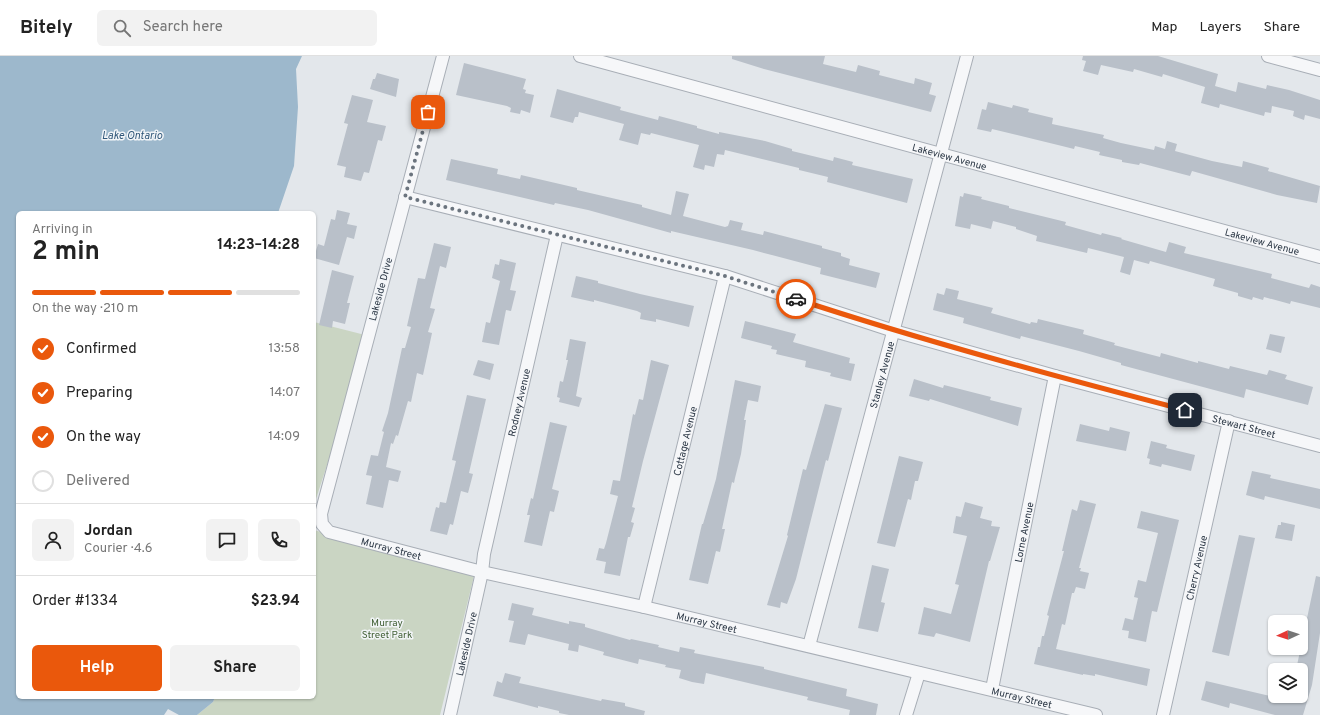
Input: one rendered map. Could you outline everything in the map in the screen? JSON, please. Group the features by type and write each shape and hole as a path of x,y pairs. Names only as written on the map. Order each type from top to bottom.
{"street":[{"name":"Lakeside Drive","path":"322,524 321,514 443,56"},
{"name":"Lakeview Avenue","path":"580,56 1320,257"},
{"name":"Stanley Avenue","path":"809,646 942,155 967,56"},
{"path":"1268,56 1320,70"},
{"name":"Stewart Street","path":"405,197 725,276 894,331 1055,376 1320,446"},
{"name":"Rodney Avenue","path":"482,572 484,554 557,234"},
{"name":"Cottage Avenue","path":"644,607 725,276"},
{"name":"Lorne Avenue","path":"992,689 1055,376"},
{"name":"Cherry Avenue","path":"1163,715 1229,421"},
{"name":"Murray Street","path":"322,524 330,532 482,572 644,607 1096,715"},
{"name":"Lakeside Drive","path":"450,715 482,572"},
{"path":"906,715 919,673"}],"green space":[{"path":"316,323 369,336 316,499"},
{"name":"Murray Street Park","path":"316,531 474,576 440,715 197,715 213,702 214,699 316,699"}],"water":[{"name":"Lake Ontario","path":"0,56 302,56 296,69 298,107 294,166 279,211 16,211 16,699 214,699 213,702 197,715 179,715 168,709 164,715 0,715"}],"building":[{"path":"732,56 825,56 823,64 856,72 858,65 880,71 879,75 914,84 915,78 932,83 929,94 936,96 931,112 764,69 732,59"},
{"path":"1083,56 1158,56 1218,74 1215,86 1236,92 1238,82 1266,89 1267,85 1289,90 1320,100 1320,119 1305,115 1304,120 1293,116 1294,111 1272,106 1271,113 1265,112 1264,116 1220,104 1219,108 1201,103 1205,87 1163,74 1162,77 1134,69 1133,72 1101,65 1098,75 1083,71 1086,61 1082,60"},
{"path":"464,63 526,79 523,89 526,90 525,93 534,95 530,113 521,110 520,114 510,112 511,108 507,106 456,95"},
{"path":"377,73 399,79 396,97 370,89 373,79 375,79"},
{"path":"557,89 621,107 620,110 658,120 659,116 697,126 697,128 719,134 719,132 765,141 792,149 792,151 833,161 834,157 853,162 852,165 913,179 907,203 827,182 828,177 799,170 799,168 725,150 724,155 717,154 714,167 705,165 704,170 693,167 699,145 651,133 650,135 641,133 638,145 619,140 624,124 579,112 578,117 575,117 573,123 550,117"},
{"path":"352,95 373,100 367,122 386,126 382,141 378,140 369,173 364,172 361,181 344,177 346,167 337,165 348,124 344,123"},
{"path":"988,102 1012,108 1013,105 1029,109 1028,112 1053,118 1052,124 1104,135 1103,138 1121,143 1154,150 1155,146 1165,149 1167,141 1177,144 1175,151 1212,161 1242,167 1243,161 1269,168 1268,171 1320,186 1317,203 1277,195 1192,171 1190,176 1140,163 1139,165 1122,162 1122,160 1099,155 1100,152 1075,146 1074,149 992,129 991,132 977,129 982,109 986,110"},
{"path":"451,159 498,169 497,174 520,179 521,175 577,188 577,190 642,205 642,207 671,215 676,191 689,194 683,216 725,227 728,226 730,220 743,223 741,230 763,235 764,231 822,246 822,248 841,253 841,256 850,259 849,265 880,273 876,288 820,274 821,268 753,250 671,231 671,233 588,210 555,203 554,205 446,180"},
{"path":"964,193 1009,206 1009,208 1066,222 1065,225 1101,235 1102,233 1122,238 1121,239 1166,252 1169,242 1186,247 1184,253 1272,274 1271,278 1309,288 1311,284 1320,287 1320,308 1291,301 1290,304 1264,297 1263,300 1253,297 1252,300 1238,296 1238,293 1213,286 1215,279 1150,261 1149,264 1134,260 1130,275 1120,272 1124,257 1088,248 1087,253 1036,241 1037,236 1016,229 1016,227 993,221 991,229 971,224 970,229 955,226 960,196 963,197"},
{"path":"337,210 350,213 347,224 357,226 354,239 347,237 339,265 316,259 318,244 324,246 331,219 335,220"},
{"path":"434,243 451,247 446,268 440,266 430,308 435,309 428,332 432,333 423,375 417,373 411,402 408,401 398,436 396,435 393,444 391,443 386,467 401,471 398,482 389,480 383,508 366,504 372,476 366,475 371,455 378,456 384,432 382,431 388,413 402,348 405,348 411,327 407,326 418,278 425,279"},
{"path":"500,259 516,263 510,290 516,291 511,311 506,310 499,345 482,342 486,322 490,323 500,281 492,278 495,264 499,265"},
{"path":"332,270 354,276 347,303 350,303 345,324 333,321 332,328 319,325"},
{"path":"576,276 640,294 694,306 689,327 656,319 656,322 640,319 641,313 637,311 594,300 594,302 571,297"},
{"path":"946,288 959,291 957,299 993,308 991,313 1030,324 1031,322 1037,323 1038,319 1084,330 1083,334 1115,343 1114,345 1160,357 1161,353 1198,363 1198,361 1229,369 1230,366 1267,375 1269,370 1287,375 1285,379 1313,387 1308,405 1246,389 1244,398 1121,365 1121,363 1079,351 1021,336 1020,339 963,323 964,318 933,310 937,293 944,295"},
{"path":"745,321 796,334 793,342 850,358 849,363 855,364 851,381 830,376 831,373 805,367 806,361 776,354 777,350 771,349 772,346 741,338"},
{"path":"1270,334 1285,337 1281,353 1266,349"},
{"path":"570,339 586,342 576,396 582,398 579,407 559,402 560,398 557,397 560,381 563,382 568,360 566,360"},
{"path":"478,360 494,364 490,380 473,375"},
{"path":"651,360 669,365 632,507 635,508 631,522 634,523 630,537 628,537 620,576 604,573 606,562 596,560 599,548 604,549 606,543 618,496 610,494 613,480 620,481 633,414 635,415 639,399 643,400"},
{"path":"914,379 943,388 944,385 991,397 990,400 1022,408 1018,426 930,399 929,401 909,396"},
{"path":"735,380 761,386 758,402 748,400 744,420 746,420 741,454 734,483 732,482 722,529 725,529 720,552 716,551 708,584 689,580 702,524 716,479"},
{"path":"467,395 486,399 469,473 473,474 468,493 461,491 453,525 450,524 447,535 430,531 436,507 439,508 440,502 446,503 456,461 452,460"},
{"path":"825,404 842,408 828,461 826,460 796,579 787,604 781,602 780,608 767,605 788,536 803,469 806,470"},
{"path":"550,422 567,426 552,489 559,491 554,512 550,511 542,546 524,542 530,515 527,515 531,498 533,499"},
{"path":"1080,424 1109,431 1110,427 1130,432 1126,451 1076,441"},
{"path":"1151,441 1167,445 1166,448 1195,455 1191,471 1162,464 1161,467 1149,464 1150,459 1147,458"},
{"path":"899,456 923,462 918,481 915,481 911,500 908,499 895,547 877,543"},
{"path":"1252,471 1271,475 1270,478 1320,489 1320,509 1265,496 1264,500 1246,495"},
{"path":"1080,500 1096,504 1079,568 1081,568 1080,571 1089,573 1085,589 1076,587 1074,593 1072,593 1065,625 1062,624 1056,649 1150,669 1147,686 1095,674 1095,676 1083,675 1034,664 1038,647 1040,647 1042,636 1044,636 1049,616 1047,615 1064,551 1062,551 1072,509 1077,511"},
{"path":"965,502 983,507 980,518 992,521 991,526 1000,527 989,561 970,642 936,633 934,637 918,634 924,607 951,614 959,585 955,584 967,536 953,533 956,516 961,517"},
{"path":"1141,511 1179,520 1157,612 1152,611 1146,642 1128,638 1129,631 1122,630 1125,618 1133,620 1138,598 1134,597 1138,580 1146,582 1158,533 1137,528"},
{"path":"1281,522 1295,525 1292,541 1275,538 1278,525 1281,525"},
{"path":"1239,535 1255,538 1229,656 1212,652"},
{"path":"872,565 889,569 881,602 885,603 878,632 858,628"},
{"path":"1316,576 1320,577 1320,633 1312,685 1308,698 1308,663 1297,663 1299,655 1308,655 1308,615"},
{"path":"512,603 534,608 532,615 569,624 569,621 585,624 585,627 630,640 659,645 658,647 679,652 680,647 695,650 694,653 764,667 764,669 847,689 846,696 878,704 876,715 849,715 850,710 807,700 808,697 706,673 704,684 692,682 679,678 681,670 665,667 666,665 639,659 638,664 603,655 604,652 579,645 578,652 568,650 569,644 528,634 525,645 509,642 514,621 508,620"},
{"path":"505,673 521,677 519,683 601,701 602,699 625,703 625,706 645,711 644,715 569,715 559,713 559,711 538,706 538,708 493,696 497,681 502,683"},
{"path":"1206,681 1268,696 1268,703 1307,703 1303,715 1275,715 1230,703 1229,708 1201,700"}],"way so far":[{"path":"428,112 405,197 725,276 796,299"}],"route":[{"path":"796,299 894,331 1055,376 1185,410"}]}
